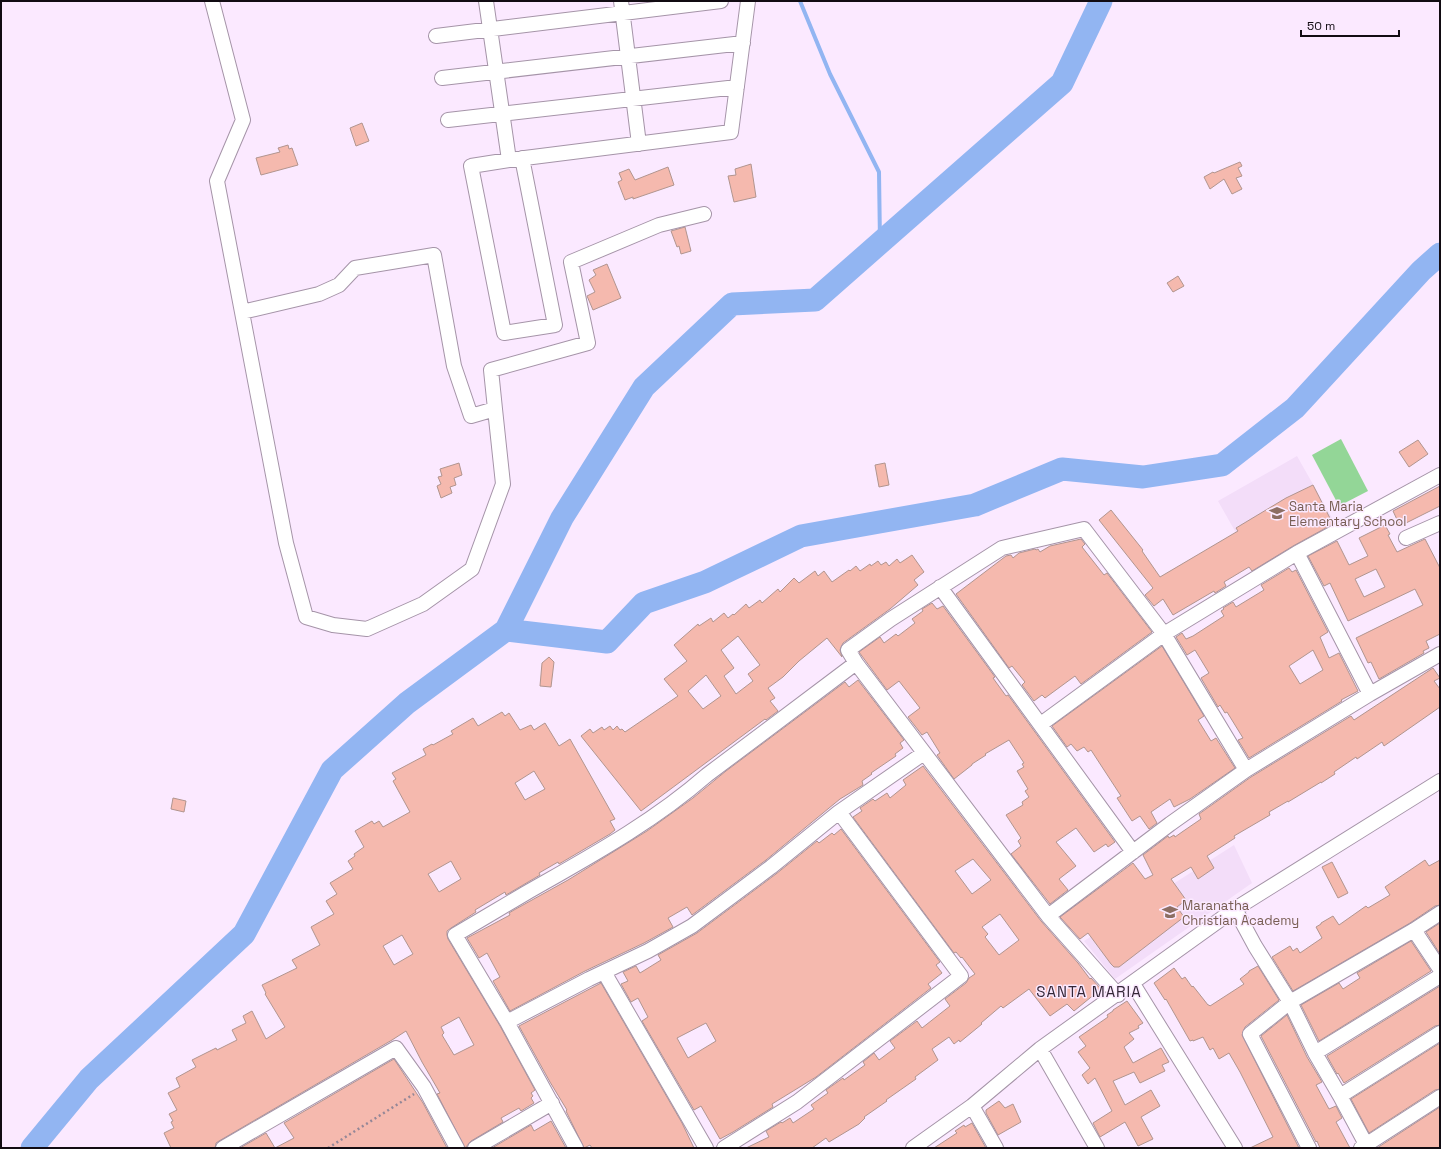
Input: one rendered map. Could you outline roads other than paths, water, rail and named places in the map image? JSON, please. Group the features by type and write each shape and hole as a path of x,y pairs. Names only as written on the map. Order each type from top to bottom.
{"street":[{"path":"212,1 244,120 217,181 286,543 306,617 333,625 367,629 423,604 472,569 503,484 491,370 588,343 571,262 659,225 704,214"},
{"path":"486,1 502,114 515,159 555,325 504,333 471,166 515,159 731,132 748,1"},
{"path":"436,36 490,29 622,7 721,1"},
{"path":"622,7 639,144"},
{"path":"442,78 743,43"},
{"path":"448,120 737,87"},
{"path":"242,312 319,294 339,285 355,268 434,255 454,366 471,416 495,409"},
{"path":"1041,724 1164,634 1297,553 1440,476"},
{"path":"1406,538 1439,526"},
{"path":"1118,994 1048,916 856,663 848,650 940,587 1002,548 1084,529 1164,634 1246,770"},
{"path":"1297,553 1370,694"},
{"path":"940,587 1133,852"},
{"path":"1048,916 1246,770 1370,694 1440,654"},
{"path":"576,1148 507,1022 455,935 582,862 641,825 685,794 707,774 856,663"},
{"path":"507,1022 648,951 692,926 771,867 839,812 924,753"},
{"path":"913,1148 972,1106 1040,1049 1133,984 1235,909 1440,781"},
{"path":"724,1148 797,1102 961,976 839,812"},
{"path":"1235,909 1255,946 1290,1002 1315,1053 1340,1096 1365,1147 1440,1097"},
{"path":"1309,1148 1250,1034 1290,1002 1414,930 1440,913"},
{"path":"1414,930 1440,969"},
{"path":"604,972 706,1148"},
{"path":"1315,1053 1440,976"},
{"path":"1133,984 1235,1148"},
{"path":"1340,1096 1440,1033"},
{"path":"224,1148 396,1048 424,1087 456,1148"},
{"path":"1040,1049 1097,1148"},
{"path":"475,1148 552,1103"},
{"path":"972,1106 996,1148"}],"waterway":[{"path":"800,1 830,74 879,172 880,243"},
{"path":"32,1148 89,1079 244,934 332,770 407,703 506,630 562,518 644,387 732,304 815,300 1062,83 1101,1"},
{"path":"506,630 607,642 644,603 705,582 801,536 975,505 1062,469 1143,477 1222,465 1295,408 1421,271 1440,254"}],"place":[{"name":"Santa Maria Elementary School","path":"1277,513"},
{"name":"Maranatha Christian Academy","path":"1170,912"}],"district":[{"name":"SANTA MARIA","path":"1089,991"}]}
